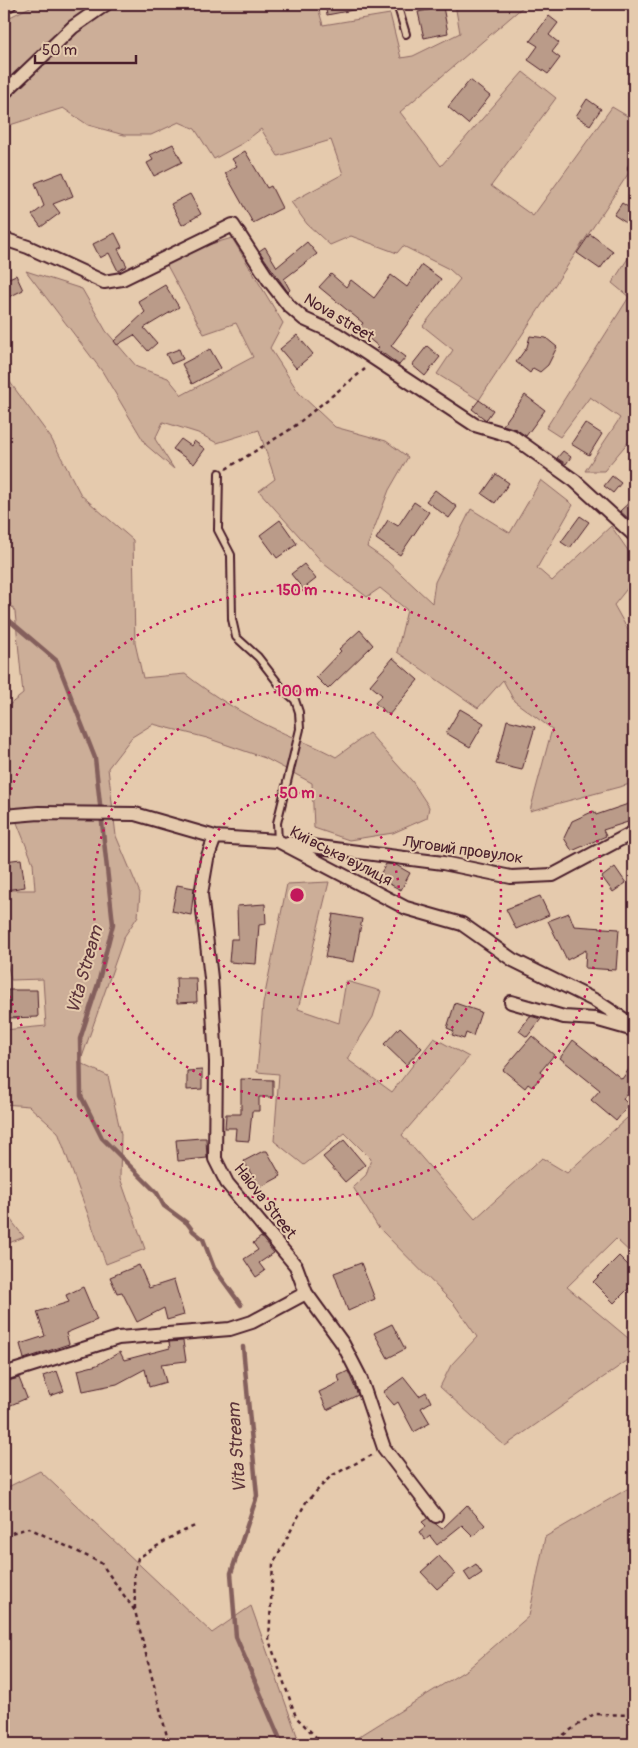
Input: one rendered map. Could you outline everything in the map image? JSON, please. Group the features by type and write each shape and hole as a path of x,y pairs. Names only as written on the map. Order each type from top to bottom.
{"street":[{"path":"4,6 10,4"},
{"path":"4,93 73,27 106,4"},
{"name":"Nova street","path":"4,239 28,247 104,282 122,279 233,224 289,306 304,319 337,334 475,424 512,436 575,481 634,535"},
{"name":"Київська вулиця","path":"4,816 39,813 135,814 215,837 278,842 406,908 462,924 513,960 596,1001 634,1026"},
{"name":"Луговий провулок","path":"278,842 443,863 511,877 554,875 634,832"},
{"name":"Haiova Street","path":"215,837 206,859 201,894 211,978 216,1062 215,1159 227,1183 296,1266 306,1293 343,1344 360,1377 384,1448 436,1516"},
{"path":"511,1002 564,1017 595,1019 634,1030"},
{"path":"4,1374 118,1338 230,1329 252,1322 306,1293"}],"lane":[{"path":"397,4 406,34"},
{"path":"219,473 218,530 231,555 232,619 236,637 258,657 282,688 295,700 299,712 300,728 277,823 278,842"}],"path":[{"path":"219,473 292,429 376,360"},
{"path":"323,1744 296,1716 269,1640 273,1564 306,1502 331,1476 384,1448"},
{"path":"169,1744 135,1611 134,1574 138,1558 175,1534 197,1525"},
{"path":"4,1535 29,1528 101,1563 135,1611"},
{"path":"550,1744 594,1714 634,1715"}],"shaded area":[{"path":"36,4 317,4 323,25 390,14 401,58 413,56 460,33 455,4 523,4 524,6 400,112 441,166 523,72 556,98 491,186 533,216 612,107 634,120 634,165 479,400 437,374 453,350 423,326 460,279 449,269 403,246 397,253 351,236 330,245 307,224 291,202 343,174 331,140 278,156 261,129 243,143 214,159 195,129 179,122 151,135 124,135 88,125 63,108 10,125 4,113 4,20"},
{"path":"232,238 283,323 270,348 299,393 335,427 386,441 408,457 389,490 367,547 387,561 432,603 435,582 471,509 510,533 541,480 573,505 537,568 552,581 611,526 634,559 634,580 614,605 628,630 634,635 634,783 530,811 552,729 514,701 503,680 478,708 397,652 407,610 380,588 367,597 324,564 259,491 275,479 259,430 217,443 198,433 163,422 155,439 174,469 146,445 102,371 26,271 82,289 106,331 137,367 168,378 182,395 253,357 236,323 204,334 163,258"},
{"path":"634,249 634,435 604,471 585,471 620,418 590,397 560,437 546,428 629,297 612,283"},
{"path":"4,374 51,438 81,495 133,540 135,643 143,678 185,674 253,718 336,757 369,733 412,781 429,807 427,818 393,833 349,840 314,828 312,783 265,758 207,738 153,724 132,737 108,768 116,836 140,893 138,916 124,937 80,1063 108,1076 121,1134 120,1178 145,1249 106,1264 58,1132 29,1106 4,1104 4,1030 46,1026 43,979 11,980 4,949 6,890 35,890 33,863 4,790 4,709 23,694 15,612 4,593"},
{"path":"329,882 298,1009 339,1023 346,981 381,991 373,1017 347,1059 392,1092 434,1038 469,1057 402,1135 475,1219 542,1158 567,1173 627,1118 634,1124 634,1256 616,1239 567,1287 634,1343 634,1356 505,1446 440,1387 451,1365 477,1337 454,1304 378,1227 353,1187 366,1175 371,1159 345,1133 304,1165 274,1141 279,1074 257,1072 263,1004 287,884"},
{"path":"4,1211 24,1237 4,1245"},
{"path":"40,1471 212,1633 251,1606 300,1744 4,1744 4,1489"},
{"path":"634,1485 634,1744 347,1744 468,1669 529,1616 545,1537"}],"building":[{"path":"325,4 357,4 358,9 327,15"},
{"path":"443,7 448,33 424,38 418,12"},
{"path":"549,16 558,23 549,35 559,43 552,52 560,58 548,74 528,60 538,46 530,41"},
{"path":"470,80 490,96 468,124 448,107"},
{"path":"587,99 601,109 590,125 576,116"},
{"path":"173,144 182,162 154,176 147,163 153,160 150,155"},
{"path":"245,151 267,188 271,186 282,208 253,223 225,173 237,166 232,159"},
{"path":"63,172 73,196 53,204 60,213 41,227 32,215 44,206 35,183"},
{"path":"190,194 201,214 182,225 171,204"},
{"path":"622,203 634,211 634,228 614,215"},
{"path":"115,233 122,247 118,249 127,266 118,271 109,253 100,258 93,244"},
{"path":"590,234 613,251 600,269 577,253"},
{"path":"307,242 317,254 284,279 290,290 288,292 259,251 265,247 277,267"},
{"path":"422,265 441,279 391,346 406,357 399,365 377,349 379,347 367,337 369,334 360,327 363,323 319,287 331,274 346,287 351,280 374,298 391,275 407,287"},
{"path":"16,275 23,290 7,298 4,291 4,280"},
{"path":"165,285 179,307 144,328 157,343 148,351 134,335 117,345 114,341 145,312 138,301"},
{"path":"297,335 313,354 296,368 280,349"},
{"path":"530,336 546,338 557,347 548,365 540,372 533,368 530,373 516,362 527,347"},
{"path":"427,346 440,357 425,376 412,365"},
{"path":"179,349 183,359 171,364 166,354"},
{"path":"210,349 221,368 192,384 182,364"},
{"path":"525,395 545,410 526,436 516,429 503,425"},
{"path":"479,400 493,410 486,420 472,409"},
{"path":"585,423 602,434 589,455 571,444"},
{"path":"181,439 191,446 194,441 205,449 194,464 173,449"},
{"path":"563,451 571,457 566,464 557,458"},
{"path":"496,474 509,483 495,503 482,494"},
{"path":"612,476 621,483 613,493 604,486"},
{"path":"435,490 457,507 449,518 426,501"},
{"path":"634,498 634,514 629,519 620,511"},
{"path":"414,502 429,512 400,555 376,539 388,520 398,526"},
{"path":"580,516 589,522 570,548 561,542"},
{"path":"280,520 297,544 277,558 260,535"},
{"path":"304,564 316,579 303,589 291,574"},
{"path":"360,630 373,645 328,689 316,677 341,651 339,649"},
{"path":"393,658 418,680 389,715 375,703 382,695 370,685"},
{"path":"460,709 484,723 470,747 446,733"},
{"path":"507,720 535,727 522,770 496,764"},
{"path":"634,802 634,820 603,830 606,836 572,851 564,838 572,821 594,811 596,815"},
{"path":"21,859 25,887 6,890 4,861"},
{"path":"386,864 396,865 410,873 401,890 378,878"},
{"path":"615,867 626,883 613,892 602,877"},
{"path":"177,885 194,888 191,915 172,911"},
{"path":"540,896 549,915 516,929 506,909"},
{"path":"265,904 266,924 259,925 256,964 229,962 231,939 238,939 237,906"},
{"path":"569,913 574,926 619,929 616,970 585,968 586,950 567,960 548,921"},
{"path":"333,914 362,919 354,962 325,957"},
{"path":"176,978 196,978 197,1002 177,1003"},
{"path":"8,990 37,990 38,1017 8,1018"},
{"path":"455,1003 481,1012 473,1036 466,1033 464,1039 452,1035 454,1031 447,1028"},
{"path":"530,1016 541,1019 527,1037 519,1031"},
{"path":"400,1027 422,1048 406,1065 384,1044"},
{"path":"532,1036 554,1055 540,1072 543,1075 532,1087 528,1084 525,1088 503,1070"},
{"path":"573,1040 622,1079 634,1062 634,1083 623,1099 629,1105 616,1121 591,1100 600,1090 560,1058"},
{"path":"202,1070 202,1089 187,1090 187,1071"},
{"path":"241,1079 273,1080 273,1097 259,1097 259,1111 252,1111 249,1141 235,1140 236,1128 225,1128 226,1114 241,1114"},
{"path":"206,1138 207,1158 178,1161 176,1140"},
{"path":"344,1140 365,1165 345,1182 323,1157"},
{"path":"263,1151 267,1151 281,1176 259,1188 244,1161"},
{"path":"261,1237 274,1253 259,1263 265,1271 256,1277 244,1259 258,1250 253,1243"},
{"path":"619,1256 634,1271 634,1283 614,1303 593,1282"},
{"path":"361,1263 375,1299 348,1311 334,1273"},
{"path":"139,1265 149,1288 174,1280 184,1315 167,1320 164,1308 137,1322 122,1292 117,1293 110,1277"},
{"path":"83,1287 97,1320 66,1333 69,1344 24,1359 20,1344 45,1336 37,1312 69,1302 66,1295"},
{"path":"392,1324 405,1349 388,1358 374,1333"},
{"path":"183,1341 186,1361 161,1364 166,1382 149,1387 145,1369 117,1384 83,1391 78,1370 97,1365 120,1352 124,1360 170,1348 169,1342"},
{"path":"57,1371 64,1391 50,1396 43,1376"},
{"path":"348,1371 358,1395 327,1410 319,1392 340,1382 338,1376"},
{"path":"404,1377 419,1396 426,1392 431,1402 421,1408 430,1423 414,1432 398,1402 394,1405 383,1392"},
{"path":"19,1378 27,1398 4,1408 4,1382"},
{"path":"467,1505 485,1525 473,1536 462,1525 437,1545 430,1536 425,1540 419,1532 426,1526 422,1522 428,1518 442,1529"},
{"path":"439,1556 455,1574 437,1589 421,1572"},
{"path":"476,1564 482,1573 470,1581 464,1572"}],"waterway":[{"name":"Vita Stream","path":"4,616 57,661 95,758 113,924 98,984 80,1039 81,1096 102,1138 157,1193 164,1206 187,1223 203,1239 214,1268 241,1305"},
{"name":"Vita Stream","path":"243,1347 257,1496 231,1573 236,1637 282,1744"}]}
